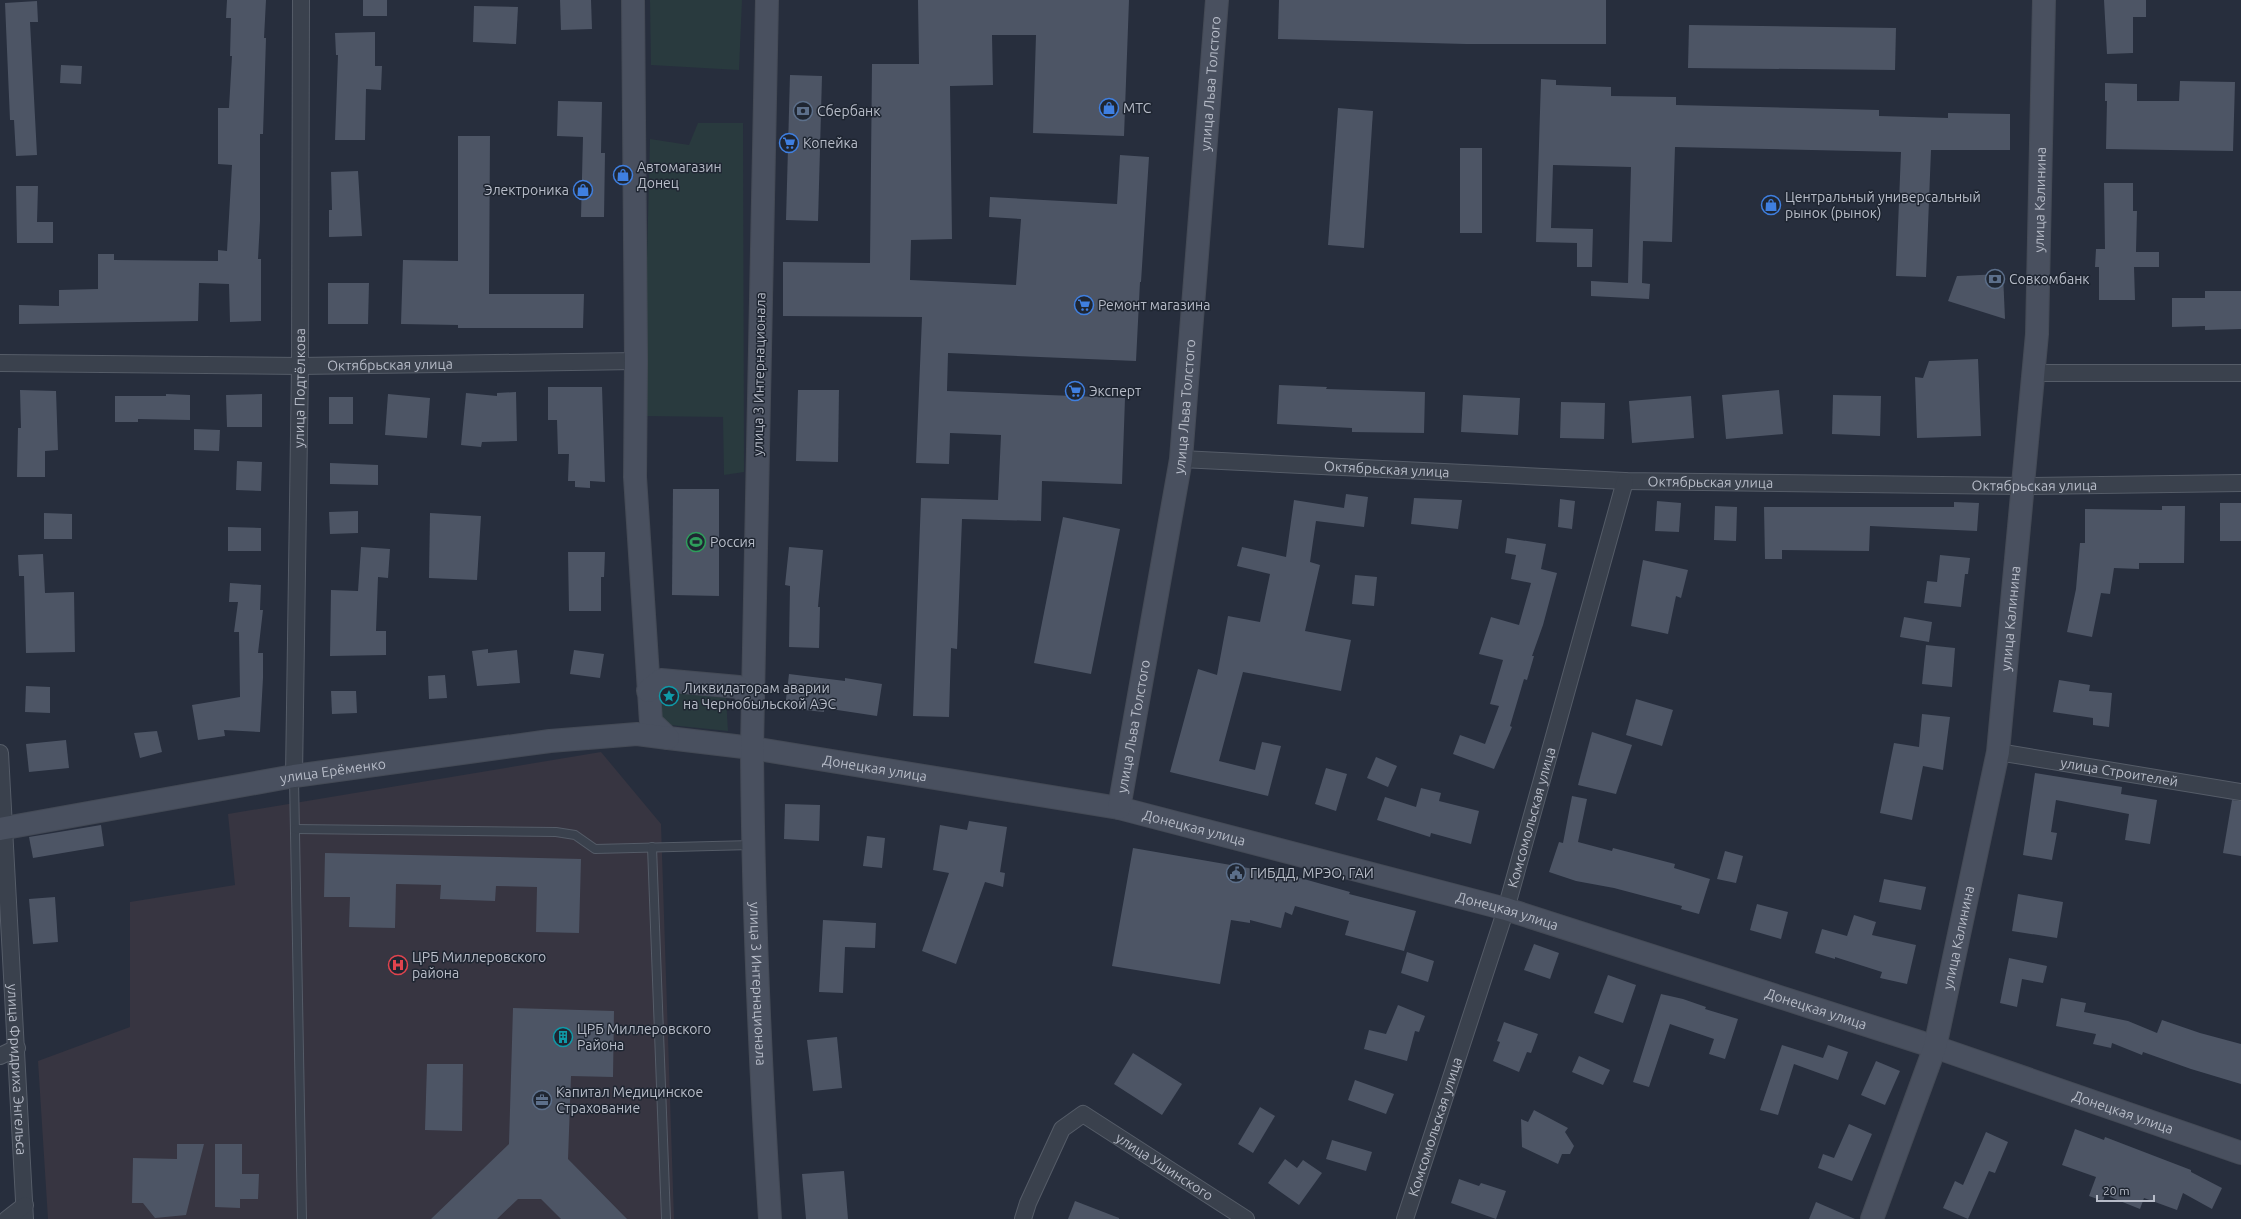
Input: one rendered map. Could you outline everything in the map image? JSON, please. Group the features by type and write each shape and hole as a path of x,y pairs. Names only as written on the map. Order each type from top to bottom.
{"street":[{"name":"улица Подтёлкова","path":"294,776 300,366 301,0"},
{"path":"633,0 636,360 635,477 648,691 644,728"},
{"name":"улица 3 Интернационала","path":"767,0 752,748 753,845 761,1068 770,1219"},
{"name":"улица Льва Толстого","path":"1119,808 1181,459 1217,0"},
{"name":"улица Калинина","path":"1872,1219 1935,1047 1998,752 2037,334 2044,0"},
{"name":"Октябрьская улица","path":"0,363 300,366 636,360"},
{"path":"2034,373 2241,373"},
{"name":"Октябрьская улица","path":"1181,459 1625,481 2023,486 2241,482"},
{"name":"Комсомольская улица","path":"1405,1219 1506,909 1625,481"},
{"path":"648,691 661,680 739,687 752,699"},
{"name":"улица Ерёменко","path":"2,829 294,776 644,728 668,738 752,748"},
{"name":"Донецкая улица","path":"752,748 1119,808 1506,909 1935,1047 2241,1153"},
{"name":"улица Строителей","path":"1998,752 2241,792"},
{"name":"улица Фридриха Энгельса","path":"0,753 2,829 17,1048 25,1212"},
{"path":"0,1056 17,1048"},
{"name":"улица Ушинского","path":"1023,1219 1028,1203 1062,1129 1083,1114 1246,1219"},
{"path":"7,1219 25,1212"}],"lane":[{"path":"294,776 302,1219"},
{"path":"295,829 556,832 575,835 595,849 753,845"},
{"path":"652,847 666,1219"}],"shaded area":[{"path":"650,0 742,0 739,70 651,65"},
{"path":"698,123 743,123 744,472 724,475 723,417 643,416 650,139 689,145"},
{"path":"659,691 726,698 728,731 660,724"},
{"name":"ЦРБ Миллеровского района","path":"601,752 661,824 674,1219 48,1219 38,1061 130,1027 130,902 235,885 228,814"}],"building":[{"path":"227,0 266,0 263,134 260,134 260,221 258,259 261,259 261,321 230,322 229,284 199,283 198,321 19,324 19,305 59,306 59,290 98,289 98,254 114,254 114,260 218,261 218,250 227,251 232,165 218,164 218,108 229,108 232,56 230,56 231,18 226,18"},
{"path":"363,0 387,0 387,16 363,16"},
{"path":"560,0 591,0 592,29 561,30"},
{"path":"918,0 1129,0 1124,136 1033,133 1036,35 992,35 993,85 950,86 952,239 911,240 910,280 1016,285 1021,219 989,217 990,197 1117,204 1120,155 1149,157 1136,361 948,353 947,391 1125,398 1122,484 1042,481 1041,521 962,519 957,649 951,648 949,717 913,716 921,498 998,500 1001,435 950,433 949,464 916,463 922,317 783,316 783,262 870,263 872,64 919,64"},
{"path":"1279,0 1606,0 1606,44 1466,44 1278,39"},
{"path":"2104,0 2146,0 2146,17 2133,17 2133,53 2107,54"},
{"path":"37,1 38,22 30,22 37,155 16,156 14,120 10,120 5,3"},
{"path":"474,6 518,7 516,44 473,42"},
{"path":"1689,25 1896,28 1895,70 1688,68"},
{"path":"375,32 375,66 382,66 381,90 366,89 365,140 335,140 338,55 336,55 335,33"},
{"path":"61,65 82,66 81,84 60,83"},
{"path":"790,75 822,76 818,221 786,220"},
{"path":"1541,79 1556,80 1556,85 1611,87 1611,96 1676,97 1676,105 1879,110 1879,116 1948,118 1948,113 2010,114 2010,150 1931,150 1926,277 1896,276 1901,152 1675,147 1672,242 1643,241 1642,283 1650,284 1649,299 1591,296 1591,281 1628,283 1631,167 1553,165 1551,228 1593,229 1592,267 1577,267 1577,243 1536,242"},
{"path":"2180,81 2235,82 2233,151 2106,149 2107,101 2105,101 2105,83 2137,84 2137,101 2179,101"},
{"path":"558,101 602,102 601,153 605,153 604,217 581,217 583,137 557,136"},
{"path":"1338,108 1373,111 1364,248 1328,245"},
{"path":"458,136 490,136 489,294 584,294 583,328 458,328 458,325 401,324 403,260 458,261"},
{"path":"1460,148 1482,148 1482,233 1460,233"},
{"path":"358,171 362,236 329,237 329,210 332,210 331,172"},
{"path":"2104,183 2133,183 2133,211 2137,211 2136,252 2159,252 2159,267 2134,267 2135,300 2099,300 2099,267 2095,267 2096,249 2105,249"},
{"path":"16,186 38,186 37,222 53,222 53,243 17,243"},
{"path":"2003,274 2005,319 1948,301 1957,276"},
{"path":"328,283 369,283 368,324 328,324"},
{"path":"2205,291 2241,291 2241,329 2205,330 2205,326 2172,327 2172,298 2205,298"},
{"path":"1978,359 1981,436 1917,438 1915,377 1923,378 1929,361"},
{"path":"1279,385 1327,387 1326,389 1425,392 1424,433 1352,432 1352,428 1277,424"},
{"path":"548,387 602,387 605,482 590,481 590,488 575,487 575,481 568,481 569,454 558,454 557,420 548,420"},
{"path":"20,390 56,391 58,450 45,451 45,477 17,477 18,428 21,428"},
{"path":"798,390 839,390 838,462 796,461"},
{"path":"1779,390 1783,434 1726,439 1722,395"},
{"path":"516,392 517,441 482,442 481,447 461,445 466,393 497,396 497,393"},
{"path":"166,394 190,395 190,420 138,419 138,422 115,422 115,396 166,396"},
{"path":"262,394 262,427 227,427 226,395"},
{"path":"388,394 430,398 427,438 385,435"},
{"path":"1463,395 1520,398 1518,435 1461,432"},
{"path":"1833,395 1881,396 1880,436 1832,434"},
{"path":"1691,396 1694,438 1632,443 1629,401"},
{"path":"329,397 353,397 353,424 329,424"},
{"path":"1561,402 1605,403 1604,439 1560,438"},
{"path":"194,429 220,430 219,451 194,450"},
{"path":"237,461 262,462 261,491 236,490"},
{"path":"330,463 378,465 378,485 330,484"},
{"name":"Россия","path":"673,489 719,489 719,596 672,595"},
{"path":"1346,494 1368,497 1364,527 1316,521 1310,562 1320,565 1305,631 1351,640 1341,691 1243,672 1219,761 1255,770 1262,742 1281,746 1268,796 1170,772 1198,669 1217,675 1228,616 1260,622 1270,574 1237,566 1242,547 1286,557 1294,500 1344,508"},
{"path":"1414,498 1462,500 1458,529 1411,524"},
{"path":"1560,499 1575,501 1572,529 1558,527"},
{"path":"1657,501 1681,503 1679,532 1655,531"},
{"path":"1954,502 1979,503 1977,531 1870,526 1869,551 1782,550 1782,559 1765,559 1764,507 1954,507"},
{"path":"2220,503 2241,503 2241,541 2220,541"},
{"path":"1715,506 1737,507 1736,541 1714,540"},
{"path":"2162,506 2185,506 2184,563 2139,563 2139,569 2114,568 2110,594 2101,593 2092,637 2067,632 2076,589 2080,543 2085,543 2085,509 2162,510"},
{"path":"358,511 358,533 330,534 329,512"},
{"path":"44,513 72,514 72,539 44,539"},
{"path":"430,513 481,516 477,580 429,578"},
{"path":"1063,517 1120,529 1091,674 1034,663"},
{"path":"228,527 261,528 261,551 228,551"},
{"path":"1507,538 1546,544 1541,569 1557,573 1543,625 1532,656 1534,656 1527,680 1524,679 1510,726 1512,727 1494,769 1453,754 1460,735 1485,744 1499,706 1490,704 1503,660 1479,654 1491,617 1519,625 1531,583 1511,579 1516,555 1505,553"},
{"path":"361,547 390,549 388,578 378,577 376,631 386,631 386,655 330,656 331,590 358,591"},
{"path":"789,547 823,550 818,607 820,607 819,648 789,647 790,586 785,585"},
{"path":"568,552 605,552 604,577 601,577 601,611 569,611"},
{"path":"43,554 45,593 74,592 75,652 26,653 24,576 19,576 18,555"},
{"path":"1940,555 1970,558 1968,574 1965,574 1961,607 1924,603 1927,581 1937,582"},
{"path":"1643,560 1688,570 1681,598 1676,596 1668,634 1631,626"},
{"path":"1355,575 1377,577 1374,606 1352,604"},
{"path":"230,583 261,585 260,610 263,610 258,653 263,653 263,678 260,732 224,730 225,736 198,740 192,705 240,697 239,632 234,632 238,602 229,602"},
{"path":"1904,617 1932,622 1929,642 1900,637"},
{"path":"1926,645 1955,648 1952,687 1922,684"},
{"path":"488,649 488,653 517,650 520,683 477,686 472,651"},
{"path":"574,650 604,654 600,678 570,674"},
{"path":"789,674 845,681 845,678 882,684 877,716 824,708 824,712 785,708"},
{"path":"445,675 447,698 429,699 428,676"},
{"path":"2059,680 2090,685 2089,691 2112,693 2109,727 2093,725 2093,718 2053,712"},
{"path":"26,686 50,687 50,713 25,712"},
{"path":"331,691 356,691 357,713 332,714"},
{"path":"1636,699 1673,710 1662,746 1626,735"},
{"path":"1922,714 1950,717 1943,770 1923,766 1912,820 1880,813 1894,743 1919,747"},
{"path":"157,731 162,752 140,758 134,733"},
{"path":"1592,732 1632,745 1616,794 1578,785"},
{"path":"66,740 69,768 29,772 26,744"},
{"path":"1376,757 1397,766 1388,787 1367,778"},
{"path":"1326,768 1347,774 1336,811 1315,804"},
{"path":"2035,773 2122,787 2121,794 2157,800 2150,844 2125,840 2129,814 2056,800 2051,832 2057,833 2052,860 2023,855"},
{"path":"1421,788 1441,793 1439,801 1479,811 1471,844 1431,833 1430,837 1377,820 1385,797 1416,807"},
{"path":"1572,796 1587,799 1578,842 1612,851 1613,848 1675,864 1674,868 1710,879 1699,914 1681,909 1682,906 1614,888 1576,881 1549,872 1559,842 1563,843"},
{"path":"2232,800 2241,801 2241,856 2223,853"},
{"path":"785,804 820,805 819,841 784,839"},
{"path":"969,821 1007,827 1000,872 1005,873 1003,887 985,882 956,964 922,951 949,873 933,870 940,825 967,830"},
{"path":"101,825 104,846 33,858 29,837"},
{"path":"867,836 885,838 882,868 863,866"},
{"path":"1133,848 1271,872 1272,870 1350,892 1349,894 1416,911 1404,951 1345,935 1349,921 1295,906 1292,915 1285,912 1281,928 1250,920 1250,923 1231,920 1220,984 1112,966"},
{"path":"1725,851 1743,856 1736,883 1717,879"},
{"path":"325,853 581,859 579,933 536,932 537,887 496,886 495,901 440,899 441,885 396,884 395,928 349,927 350,897 324,897"},
{"path":"1884,879 1926,887 1921,910 1879,902"},
{"path":"2018,894 2063,902 2057,938 2012,931"},
{"path":"55,897 58,942 33,944 29,899"},
{"path":"1757,904 1788,912 1781,939 1750,930"},
{"path":"1854,915 1876,922 1872,935 1916,945 1907,984 1880,978 1882,972 1835,957 1835,959 1815,953 1822,929 1847,936"},
{"path":"823,920 876,923 875,948 845,947 843,993 819,992"},
{"path":"1534,944 1559,953 1550,979 1524,970"},
{"path":"1407,952 1434,961 1428,982 1401,973"},
{"path":"2009,958 2047,966 2043,983 2022,979 2017,1007 2000,1003"},
{"path":"1608,975 1636,985 1623,1023 1594,1013"},
{"path":"1661,994 1683,999 1706,1007 1705,1009 1738,1019 1725,1059 1709,1054 1714,1039 1670,1024 1649,1087 1633,1082"},
{"path":"2061,998 2086,1003 2084,1012 2128,1021 2157,1033 2162,1020 2200,1033 2241,1044 2241,1084 2191,1069 2143,1052 2142,1055 2112,1043 2111,1048 2093,1044 2096,1034 2056,1026"},
{"path":"1398,1005 1425,1016 1419,1032 1415,1031 1407,1061 1364,1049 1369,1030 1386,1034"},
{"path":"513,1008 614,1011 613,1077 571,1076 568,1159 627,1219 561,1219 541,1199 518,1199 497,1219 431,1219 509,1144"},
{"path":"1504,1022 1538,1034 1531,1053 1527,1052 1519,1072 1493,1061 1500,1042 1497,1041"},
{"path":"837,1037 842,1088 813,1091 807,1040"},
{"path":"1782,1045 1823,1058 1828,1045 1848,1052 1838,1080 1794,1064 1778,1115 1760,1110"},
{"path":"1133,1053 1182,1084 1162,1115 1114,1084"},
{"path":"1579,1056 1610,1070 1603,1085 1572,1072"},
{"path":"1876,1061 1900,1071 1885,1105 1861,1095"},
{"path":"427,1064 463,1064 462,1131 425,1130"},
{"path":"1355,1080 1394,1094 1386,1114 1348,1100"},
{"path":"1260,1107 1275,1116 1253,1153 1238,1144"},
{"path":"1534,1110 1568,1128 1565,1132 1574,1146 1570,1154 1562,1154 1558,1164 1522,1147 1521,1119 1528,1122"},
{"path":"1849,1124 1872,1134 1852,1181 1818,1168 1823,1154 1834,1158"},
{"path":"2075,1129 2104,1140 2105,1137 2191,1170 2191,1172 2222,1188 2212,1209 2183,1193 2177,1210 2144,1198 2140,1209 2105,1195 2103,1201 2089,1196 2096,1177 2062,1165"},
{"path":"1986,1132 2008,1142 1995,1173 1989,1171 1968,1219 1943,1208 1955,1181 1963,1185"},
{"path":"1332,1140 1372,1152 1366,1171 1326,1159"},
{"path":"177,1144 204,1144 186,1215 155,1218 143,1203 132,1203 133,1158 177,1159"},
{"path":"215,1144 242,1144 242,1174 259,1174 258,1199 240,1199 240,1208 215,1207"},
{"path":"1285,1159 1297,1168 1303,1160 1322,1173 1299,1205 1268,1183"},
{"path":"844,1171 848,1219 806,1219 802,1174"},
{"path":"1459,1179 1479,1186 1481,1183 1506,1191 1496,1219 1451,1203"},
{"path":"1075,1201 1119,1218 1119,1219 1068,1219"},
{"path":"1816,1202 1855,1219 1809,1219"}],"place":[{"name":"МТС","path":"1109,108"},
{"name":"Сбербанк","path":"803,111"},
{"name":"Копейка","path":"789,143"},
{"name":"Автомагазин Донец","path":"623,175"},
{"name":"Электроника","path":"583,190"},
{"name":"Центральный универсальный рынок (рынок)","path":"1771,205"},
{"name":"Совкомбанк","path":"1995,279"},
{"name":"Ремонт магазина","path":"1084,305"},
{"name":"Эксперт","path":"1075,391"},
{"name":"Россия","path":"696,542"},
{"name":"Ликвидаторам аварии на Чернобыльской АЭС","path":"669,696"},
{"name":"ГИБДД, МРЭО, ГАИ","path":"1236,873"},
{"name":"ЦРБ Миллеровского района","path":"398,965"},
{"name":"ЦРБ Миллеровского Района","path":"563,1037"},
{"name":"Капитал Медицинское Страхование","path":"542,1100"}]}
